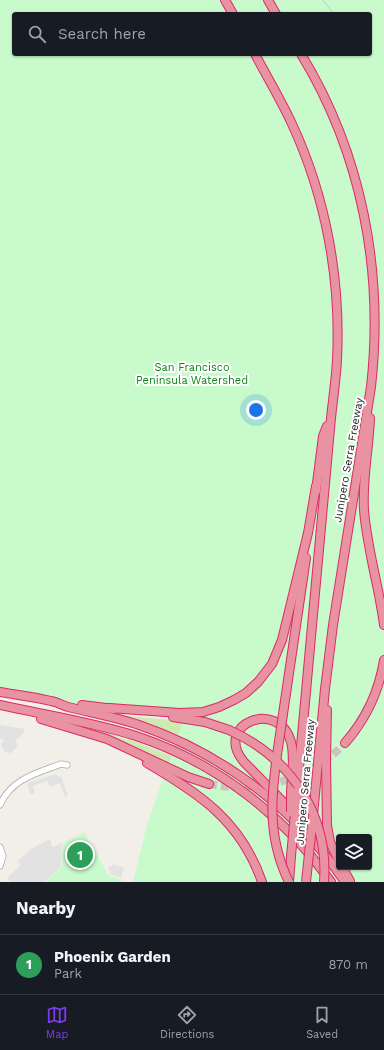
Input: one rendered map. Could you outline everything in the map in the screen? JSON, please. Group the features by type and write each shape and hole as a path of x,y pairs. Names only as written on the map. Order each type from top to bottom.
{"highway":[{"path":"225,0 232,12"},
{"path":"268,0 275,12"},
{"name":"Junipero Serra Freeway","path":"256,56 292,124 303,150 318,195 327,233 335,281 338,329 336,377 294,792 294,829 289,882"},
{"name":"Junipero Serra Freeway","path":"302,56 317,83 341,136 357,184 366,220 374,274 376,307 375,350 371,387 337,593 327,673 306,882"},
{"path":"371,387 369,432 364,484 364,508 367,534 384,625"},
{"path":"289,882 276,847 271,808 323,436 331,418"},
{"path":"109,708 180,713 203,712 219,708 234,700 246,693 258,682 272,664 280,645 306,540 316,486"},
{"path":"345,743 358,727 370,706 379,683 384,660"},
{"path":"327,673 327,825 330,842 336,855"},
{"path":"0,692 51,701 199,721 229,730 252,742 274,758 290,774 304,794 314,816 321,839 324,855 324,882"},
{"path":"51,701 138,724 175,739 210,756 243,777 269,797 318,845"},
{"path":"0,707 107,739 188,777 209,784"},
{"path":"0,707 121,732 159,745 195,762 236,786 273,816 307,851 331,882"},
{"path":"294,792 292,751 287,732 279,724 267,719 255,719 247,723 236,737 236,747 240,756 287,805 308,830 345,882"},
{"path":"107,739 189,788 211,805 227,821 240,839 252,858 262,882"},
{"path":"344,870 350,882"}],"street":[{"path":"0,805 9,789 25,778 61,764 68,765"},
{"path":"0,847 2,860 0,866"}],"green space":[{"name":"San Francisco Peninsula Watershed","path":"0,0 384,0 384,882 133,882 147,825 186,713 98,707 0,692"},
{"path":"118,715 193,722 189,740 156,727"},
{"path":"99,731 136,742 174,757 179,770"},
{"path":"84,832 108,875 122,880 121,882 46,882 62,867 63,843"}],"shaded area":[{"path":"0,725 24,729 25,731 18,739 15,739 18,746 10,754 8,751 5,753 1,744 4,740 0,739"},
{"path":"56,774 58,777 61,776 68,796 65,797 60,783 50,787 47,781 33,786 35,793 30,795 27,783"},
{"path":"50,839 52,847 62,843 61,867 45,882 10,882 7,878 21,865 18,861 31,849"},
{"path":"113,864 124,868 121,878 110,874 111,871 108,870 109,866 112,867"}],"waterway":[{"path":"323,0 332,12"}],"tunnel":[{"path":"209,784 227,787 246,787 282,781 300,775 316,766 331,756 345,743"}],"place":[{"name":"Phoenix Garden","path":"80,855"}]}
